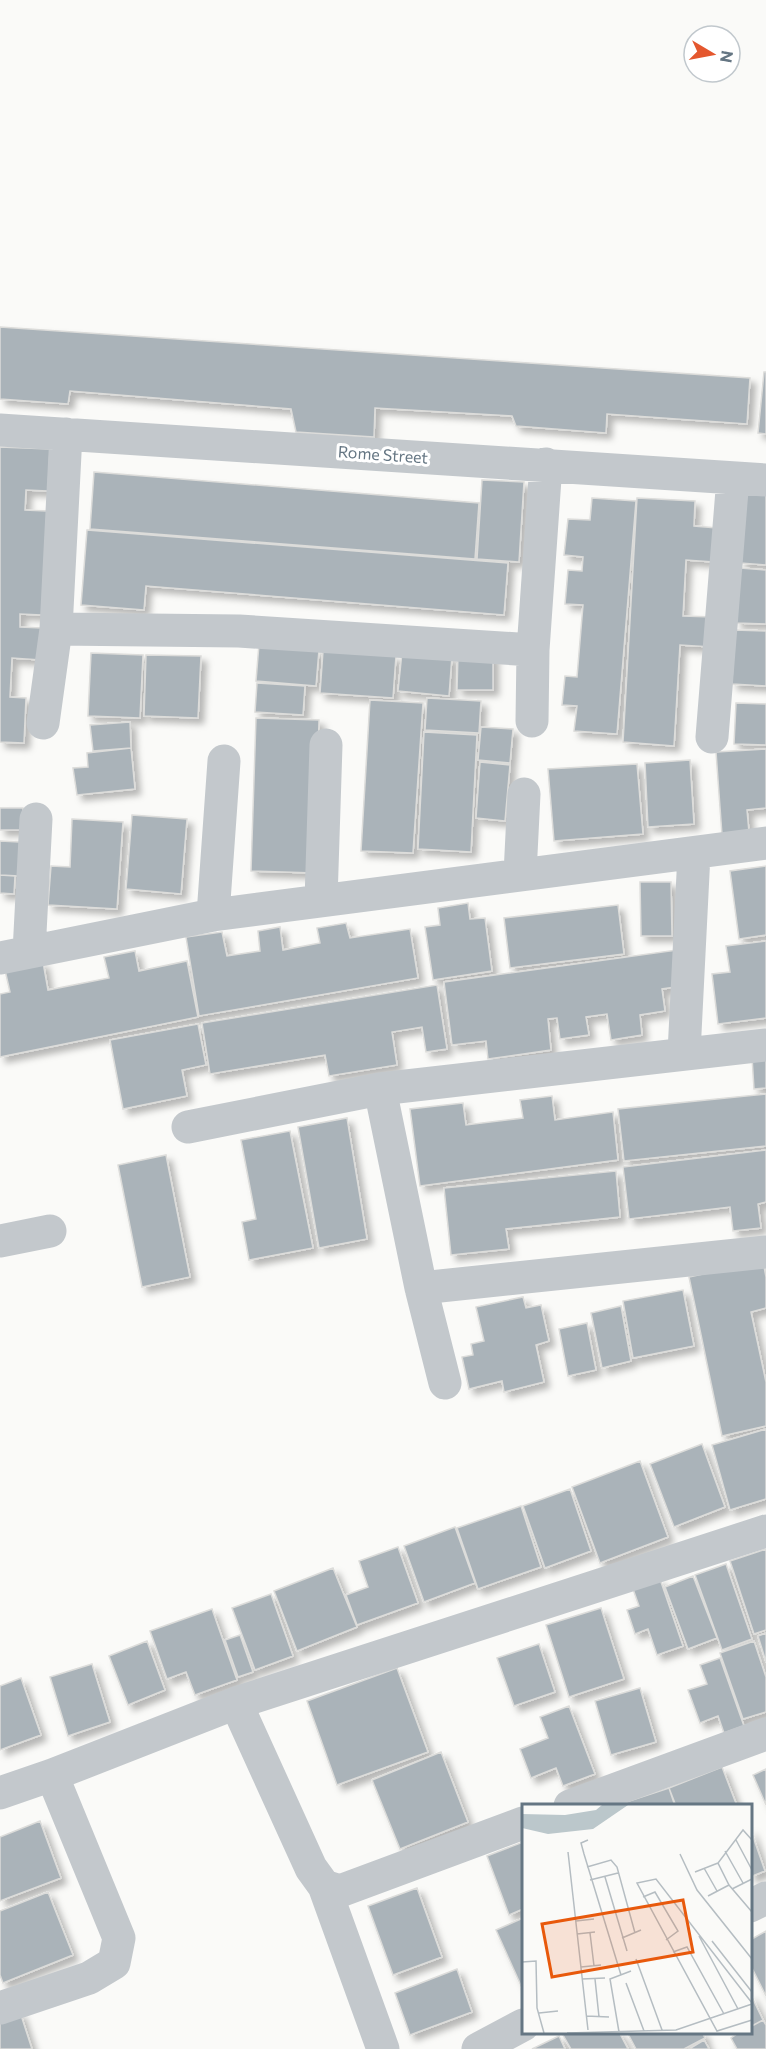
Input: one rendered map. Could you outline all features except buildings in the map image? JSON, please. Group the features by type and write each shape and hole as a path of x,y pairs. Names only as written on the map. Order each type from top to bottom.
{"street":[{"name":"Rome Street","path":"0,430 766,480"},
{"path":"43,723 56,629 66,434"},
{"path":"532,721 533,650 546,464"},
{"path":"712,737 733,478"},
{"path":"56,629 239,631 533,650"},
{"path":"321,900 326,745"},
{"path":"213,915 224,761"},
{"path":"520,874 524,794"},
{"path":"36,819 15,955 213,915 766,843"},
{"path":"684,1053 694,854"},
{"path":"188,1127 380,1089 766,1045"},
{"path":"380,1089 421,1288 445,1383"},
{"path":"0,1241 50,1231"},
{"path":"421,1288 766,1252"},
{"path":"0,1793 236,1703 766,1531"},
{"path":"236,1703 311,1868 324,1886 383,2049"},
{"path":"575,1804 766,1734"},
{"path":"0,2008 89,1978 114,1963 119,1938 52,1775"},
{"path":"324,1886 340,1891 522,1823"},
{"path":"751,1906 766,1898"},
{"path":"478,2049 522,2026"}]}
